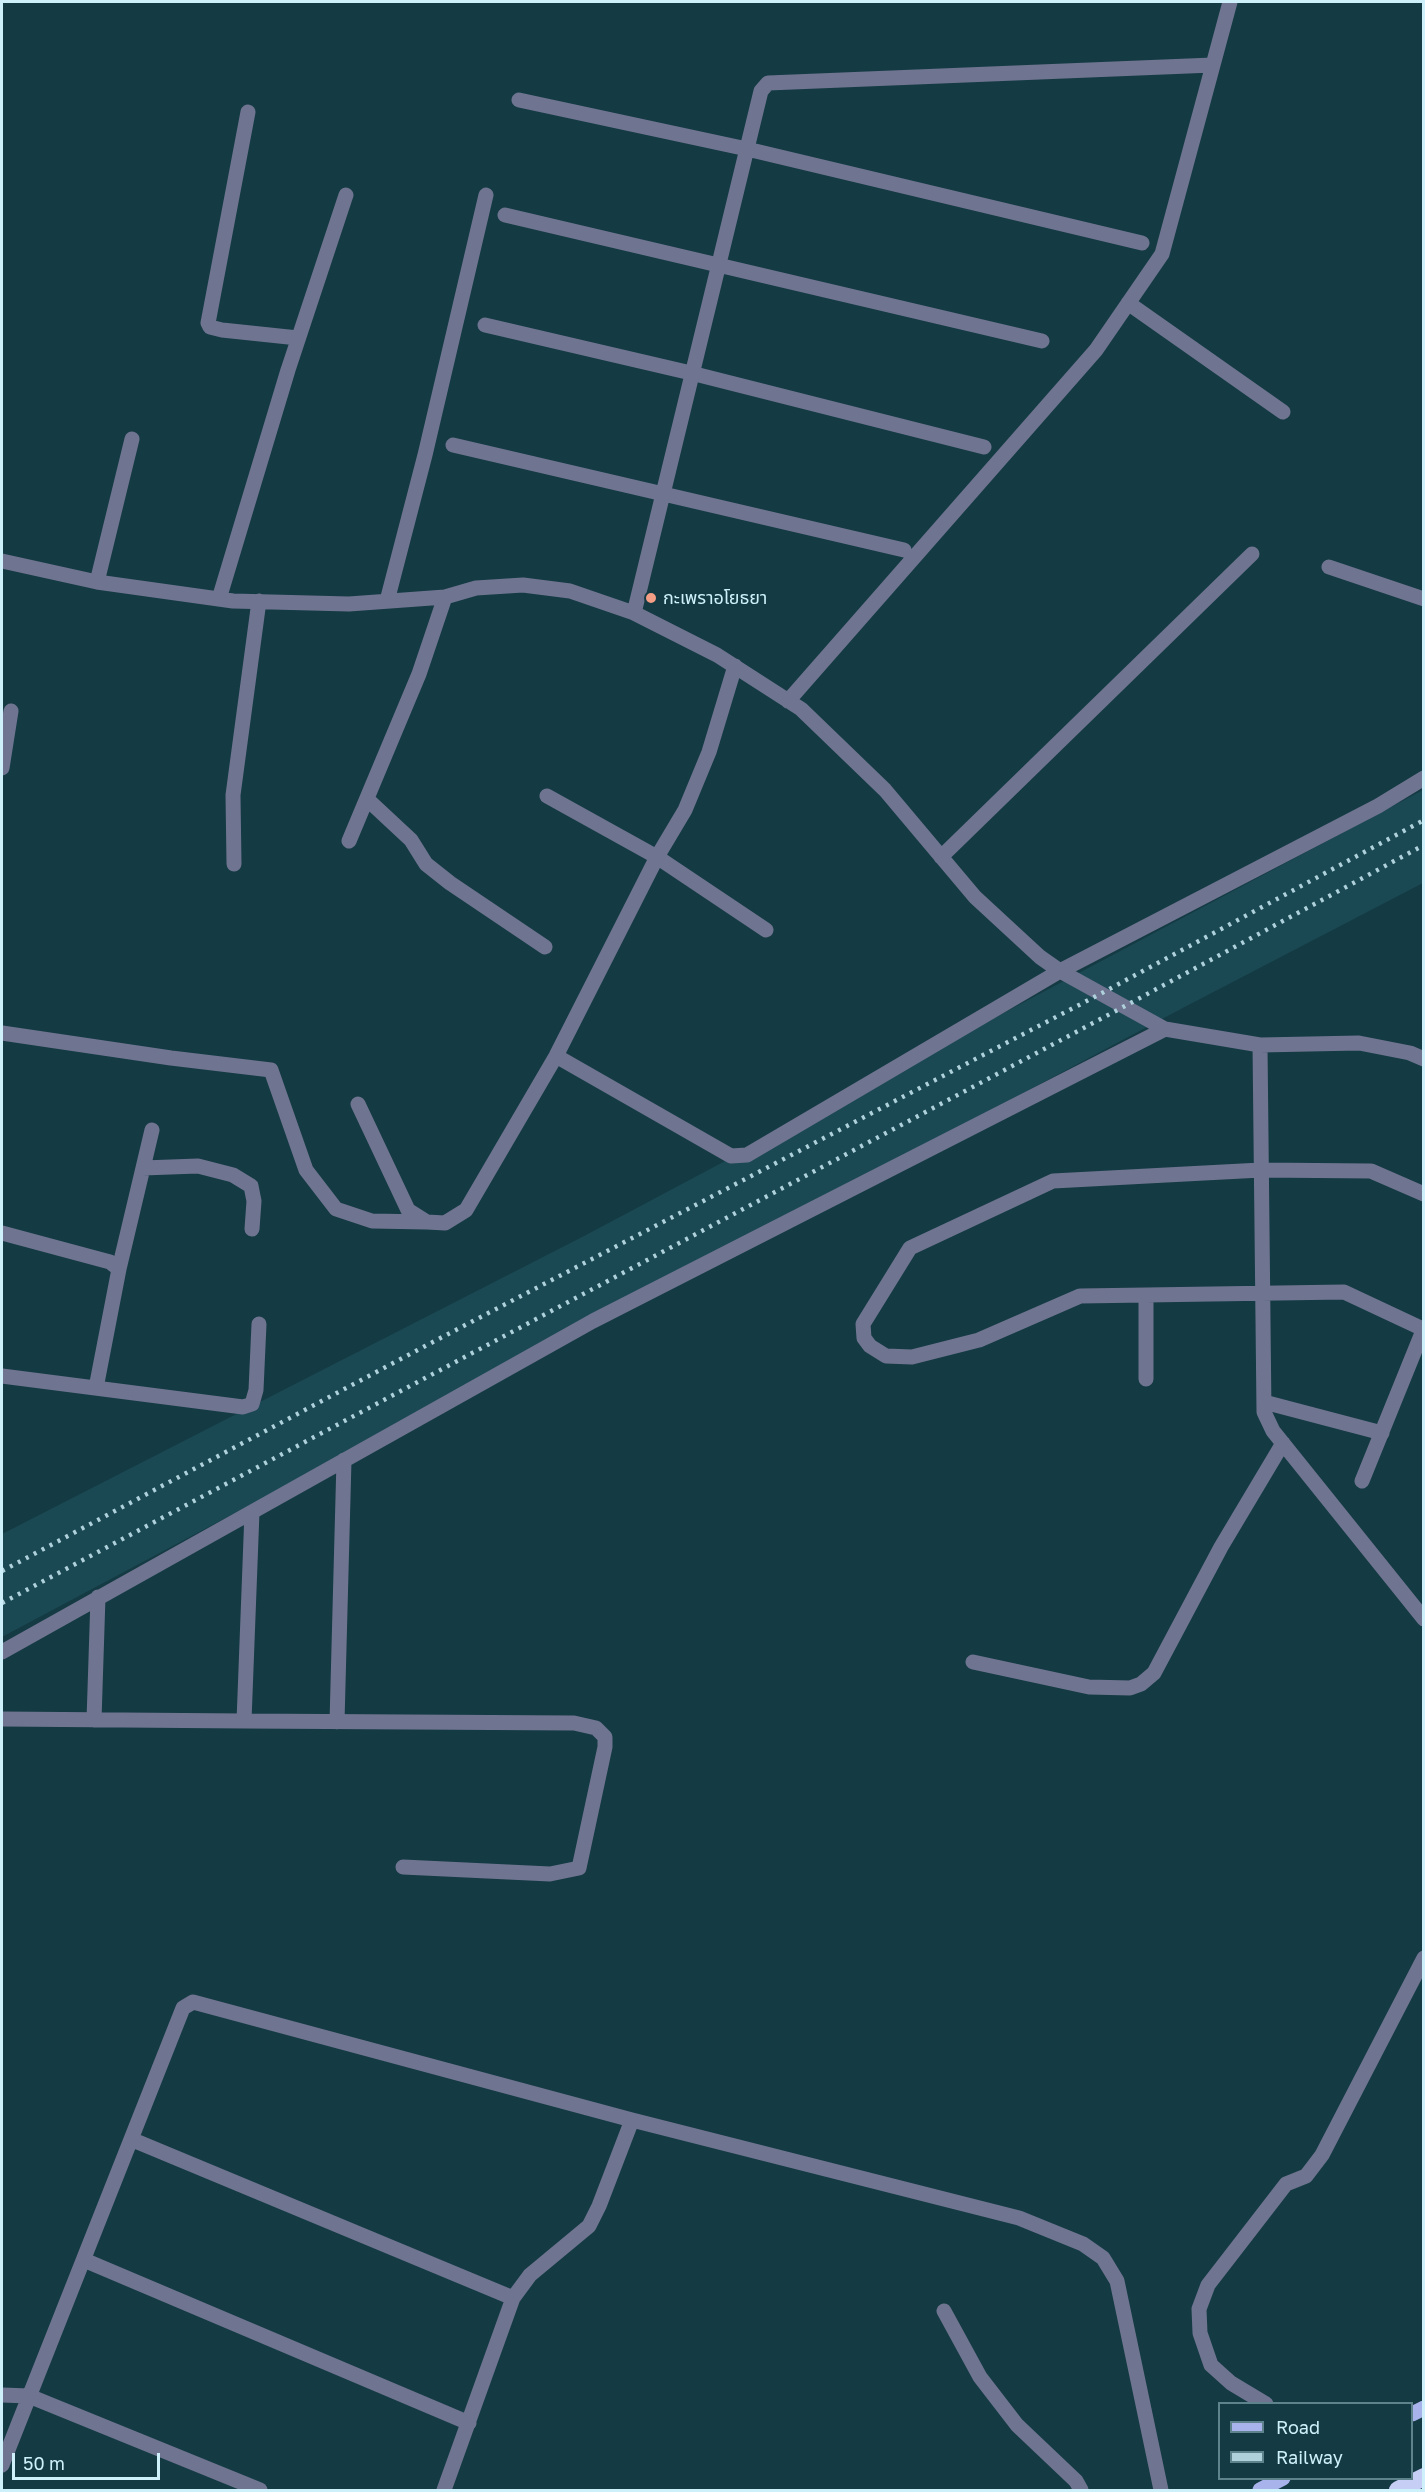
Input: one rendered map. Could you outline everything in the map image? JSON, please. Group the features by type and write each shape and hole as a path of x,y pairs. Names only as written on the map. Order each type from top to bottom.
{"highway":[{"path":"1398,2490 1424,2477"}],"main road":[{"path":"1260,2490 1279,2480"}],"street":[{"path":"788,701 1096,350 1162,254 1230,2"},
{"path":"634,613 761,91 768,83 1213,65"},
{"path":"519,100 747,149 1142,243"},
{"path":"248,112 208,323 210,327 222,330 298,338"},
{"path":"219,599 298,338 346,195"},
{"path":"387,601 425,455 486,195"},
{"path":"505,215 1042,341"},
{"path":"1128,303 1283,411"},
{"path":"484,325 691,373 984,447"},
{"path":"97,582 132,439"},
{"path":"453,445 904,550"},
{"path":"941,857 1252,554"},
{"path":"2,561 97,582 219,599 349,604 445,597 477,588 523,585 570,591 634,613 717,655 801,709 885,790 975,897 1040,957 1060,971 1165,1029 1260,1044 1359,1042 1410,1053 1424,1059"},
{"path":"1329,567 1390,590 1424,599"},
{"path":"349,840 420,674 445,597"},
{"path":"234,864 233,795 259,601"},
{"path":"2,1033 271,1070 306,1170 336,1209 372,1221 445,1223 466,1210 556,1056 657,857 685,810 705,762 735,666"},
{"path":"2,768 11,711"},
{"path":"556,1056 731,1156 747,1155 1060,971 1378,806 1424,778"},
{"path":"547,796 657,857 766,930"},
{"path":"367,800 411,840 426,864 450,883 545,947"},
{"path":"2,1652 593,1321 1165,1029"},
{"path":"1260,1044 1264,1412 1273,1431 1424,1619"},
{"path":"358,1104 408,1210 427,1222"},
{"path":"96,1388 119,1269 152,1130"},
{"path":"143,1168 198,1166 233,1175 251,1186 254,1201 252,1229"},
{"path":"1362,1481 1423,1329 1344,1292 1080,1296 979,1340 912,1357 886,1356 870,1346 864,1338 863,1324 910,1248 1053,1181 1261,1170 1371,1171 1424,1194"},
{"path":"2,1233 110,1262 119,1269"},
{"path":"1146,1295 1146,1378"},
{"path":"2,1376 243,1407 252,1404 256,1390 258,1324"},
{"path":"1264,1402 1382,1433"},
{"path":"973,1662 1089,1687 1130,1688 1141,1684 1154,1673 1221,1547 1283,1443"},
{"path":"337,1722 345,1460"},
{"path":"244,1721 252,1512"},
{"path":"94,1720 99,1597"},
{"path":"2,1719 574,1724 596,1728 605,1737 605,1747 579,1868 550,1874 403,1867"},
{"path":"1264,2402 1231,2383 1211,2365 1200,2333 1199,2308 1208,2285 1286,2184 1306,2176 1322,2155 1424,1958"},
{"path":"2,2465 133,2140 183,2008 193,2002 632,2120 1019,2218 1083,2244 1103,2258 1117,2281 1161,2490"},
{"path":"444,2490 513,2298 530,2275 589,2226 632,2120"},
{"path":"133,2140 513,2298"},
{"path":"84,2260 469,2423"},
{"path":"944,2311 980,2377 1017,2425 1076,2481 1081,2490"},
{"path":"2,2396 29,2396 260,2490"}],"shaded area":[{"path":"1423,790 1423,883 1179,1010 2,1637 2,1534 584,1236"}],"railway":[{"path":"2,1571 429,1344 1102,993 1424,820"},
{"path":"2,1603 1424,845"}],"place":[{"name":"กะเพราอโยธยา","path":"651,598"}]}
